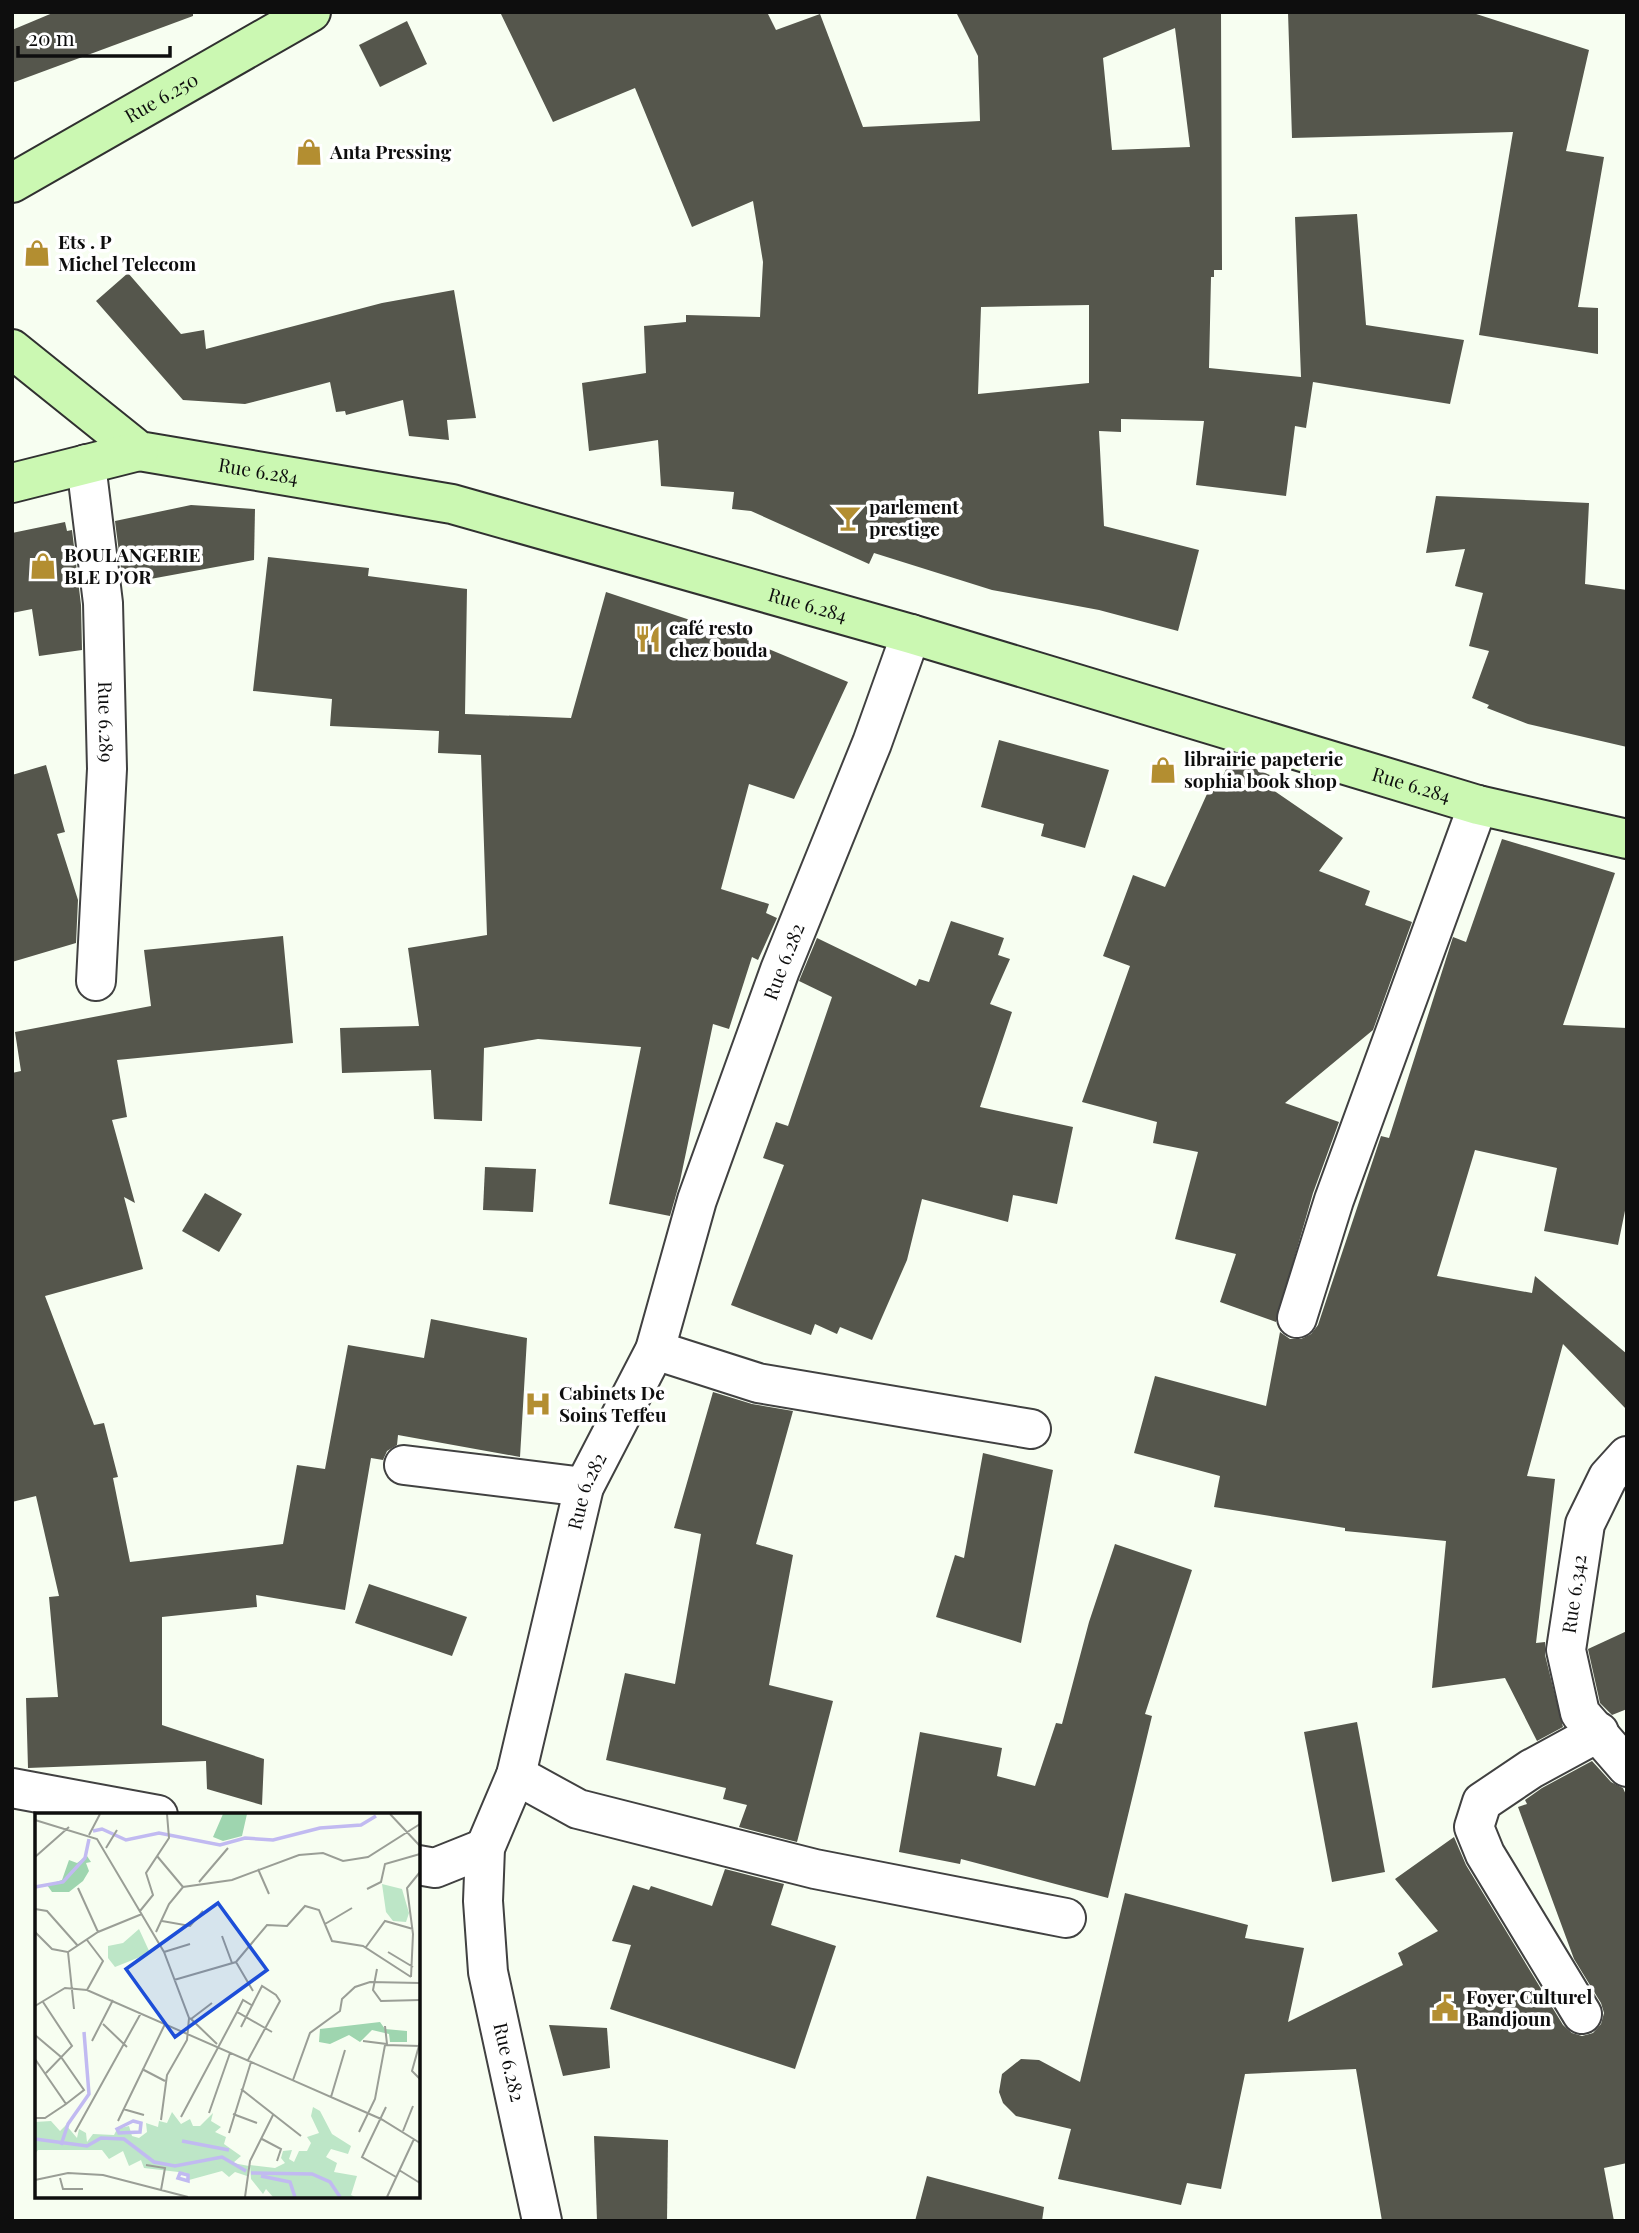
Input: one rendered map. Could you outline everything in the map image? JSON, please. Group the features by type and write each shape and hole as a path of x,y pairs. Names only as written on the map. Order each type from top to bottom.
{"street":[{"name":"Rue 6.250","path":"12,183 311,12"},
{"name":"Rue 6.284","path":"12,349 139,451 452,504 911,634 1478,805 1627,839"},
{"path":"12,483 139,451"},
{"name":"Rue 6.289","path":"86,464 103,603 107,769 96,981"},
{"name":"Rue 6.282","path":"542,2221 488,1972 483,1901 485,1848 516,1775 584,1486 655,1350 697,1200 780,970 872,743 911,634"},
{"path":"1297,1318 1334,1200 1478,805"},
{"path":"655,1350 758,1383 1031,1429"},
{"name":"Rue 6.342","path":"1627,1456 1608,1477 1585,1524 1566,1650 1580,1713 1627,1767"},
{"path":"404,1465 584,1486"},
{"path":"1582,2014 1485,1854 1474,1827 1482,1802 1531,1769 1599,1732"},
{"path":"516,1775 578,1809 815,1869 1066,1918"},
{"path":"12,1788 147,1813"},
{"path":"420,1865 435,1868 485,1848"}],"building":[{"path":"55,12 193,12 193,16 12,83 12,30"},
{"path":"500,12 767,12 776,30 820,14 863,127 980,121 978,56 956,12 1221,12 1222,270 1214,270 1214,277 1211,277 1209,368 1301,377 1295,217 1357,214 1366,325 1464,340 1450,404 1313,382 1306,428 1295,426 1286,496 1196,485 1204,421 1121,419 1121,432 1099,431 1104,526 1199,550 1178,631 1099,610 992,590 874,553 869,564 751,511 732,509 734,492 661,486 658,440 589,451 582,383 646,373 644,326 686,322 686,315 760,317 763,262 753,201 692,227 635,88 553,122","holes":["1175,28 1190,147 1112,150 1103,58","1089,305 1089,383 978,394 981,307"]},
{"path":"1288,12 1470,12 1589,50 1566,151 1604,157 1578,307 1598,308 1598,354 1479,335 1513,132 1292,138"},
{"path":"407,21 427,64 380,87 359,45"},
{"path":"128,273 181,334 204,330 206,349 382,303 454,290 476,418 447,420 449,440 409,436 403,400 346,415 345,411 336,412 330,382 245,404 183,400 96,301"},
{"path":"1436,496 1589,503 1585,584 1627,590 1627,747 1528,724 1487,708 1489,705 1472,698 1489,651 1469,646 1483,593 1455,586 1465,549 1426,553"},
{"path":"191,505 255,509 254,560 123,584 115,521"},
{"name":"BOULANGERIE BLE D'OR","path":"65,522 67,531 72,530 81,605 82,650 39,656 32,609 12,613 12,533"},
{"path":"268,557 369,568 368,576 467,589 465,714 571,718 606,592 699,623 750,632 747,640 848,682 794,799 749,784 721,889 769,904 766,913 777,918 758,960 752,957 729,1029 713,1024 680,1181 670,1216 609,1204 641,1047 538,1039 484,1048 482,1121 434,1119 431,1070 342,1073 340,1028 419,1026 408,948 487,935 481,755 438,753 439,731 330,726 332,699 253,691"},
{"path":"999,740 1109,770 1085,848 1041,836 1044,824 981,807"},
{"path":"1231,758 1279,779 1273,790 1343,838 1319,871 1370,891 1365,905 1412,922 1373,1030 1285,1103 1339,1122 1313,1193 1276,1322 1220,1302 1236,1254 1175,1239 1198,1152 1153,1143 1157,1122 1082,1102 1130,966 1103,956 1133,875 1165,887 1216,774 1223,776"},
{"path":"46,765 65,832 57,834 78,900 76,943 12,962 12,775"},
{"path":"1502,839 1615,873 1563,1025 1627,1028 1627,1201 1618,1245 1544,1231 1557,1168 1475,1150 1437,1276 1532,1293 1535,1276 1627,1354 1627,1410 1563,1344 1527,1476 1555,1479 1536,1643 1545,1642 1545,1655 1563,1727 1537,1741 1505,1678 1432,1688 1446,1541 1345,1531 1345,1528 1214,1507 1220,1476 1134,1453 1155,1376 1266,1406 1280,1332 1290,1339 1301,1339 1311,1334 1318,1325 1381,1136 1389,1138 1453,937 1466,942"},
{"path":"951,921 1004,938 998,955 1010,959 990,1004 1012,1012 980,1107 1073,1127 1057,1204 1013,1195 1008,1222 922,1199 907,1260 872,1340 840,1327 837,1334 815,1324 811,1335 731,1305 784,1165 763,1158 776,1122 788,1126 832,997 799,981 817,938 916,986 919,979 929,982"},
{"path":"283,936 293,1043 117,1060 127,1117 112,1120 135,1203 124,1197 143,1269 45,1296 94,1425 104,1423 118,1477 113,1478 130,1562 283,1544 297,1465 325,1469 348,1345 424,1358 431,1319 527,1338 520,1457 398,1435 397,1445 387,1451 383,1460 371,1458 345,1610 256,1595 257,1607 162,1617 162,1725 264,1759 262,1805 207,1789 206,1761 28,1768 26,1698 58,1697 49,1597 59,1596 36,1496 12,1502 12,1073 21,1071 15,1032 151,1006 144,950"},
{"path":"485,1167 536,1169 533,1212 483,1210"},
{"path":"205,1193 242,1214 219,1252 182,1231"},
{"path":"713,1392 752,1404 793,1411 756,1544 793,1555 769,1685 833,1701 797,1842 739,1827 747,1805 723,1799 726,1788 606,1760 625,1673 675,1684 701,1534 674,1528"},
{"path":"983,1453 1053,1470 1021,1643 936,1617 955,1555 964,1558"},
{"path":"1115,1544 1192,1570 1145,1714 1152,1716 1108,1898 961,1859 960,1864 899,1852 920,1732 1002,1748 997,1776 1035,1786 1056,1723 1062,1724 1089,1622"},
{"path":"369,1584 467,1617 452,1656 355,1623"},
{"path":"1627,1631 1627,1709 1612,1715 1600,1703 1588,1649"},
{"path":"1357,1722 1385,1872 1332,1882 1304,1732"},
{"path":"1592,1761 1611,1782 1623,1788 1627,1797 1627,2163 1604,2168 1614,2221 1382,2221 1356,2069 1245,2074 1221,2189 1187,2183 1181,2205 1058,2179 1071,2129 1016,2116 1003,2103 999,2092 1002,2074 1021,2059 1039,2060 1080,2082 1125,1893 1248,1925 1245,1938 1304,1948 1288,2022 1403,1965 1398,1953 1438,1931 1395,1879 1454,1837 1466,1865 1563,2025 1572,2033 1582,2036 1593,2033 1601,2024 1604,2013 1601,2003 1574,1959 1518,1807 1527,1804 1525,1800 1542,1788"},
{"path":"725,1869 784,1884 771,1925 836,1946 795,2069 610,2009 631,1945 612,1941 633,1885 649,1890 651,1886 712,1906"},
{"path":"549,2025 607,2028 610,2068 563,2076"},
{"path":"594,2136 668,2140 667,2221 597,2221"},
{"path":"927,2176 1044,2207 1042,2221 915,2221"}],"place":[{"name":"Anta Pressing","path":"309,152"},
{"name":"Ets . P Michel Telecom","path":"37,253"},
{"name":"parlement prestige","path":"848,518"},
{"name":"BOULANGERIE BLE D'OR","path":"43,566"},
{"name":"café resto chez bouda","path":"648,639"},
{"name":"librairie papeterie sophia book shop","path":"1163,770"},
{"name":"Cabinets De Soins Teffeu","path":"538,1404"},
{"name":"Foyer Culturel Bandjoun","path":"1445,2008"}]}
